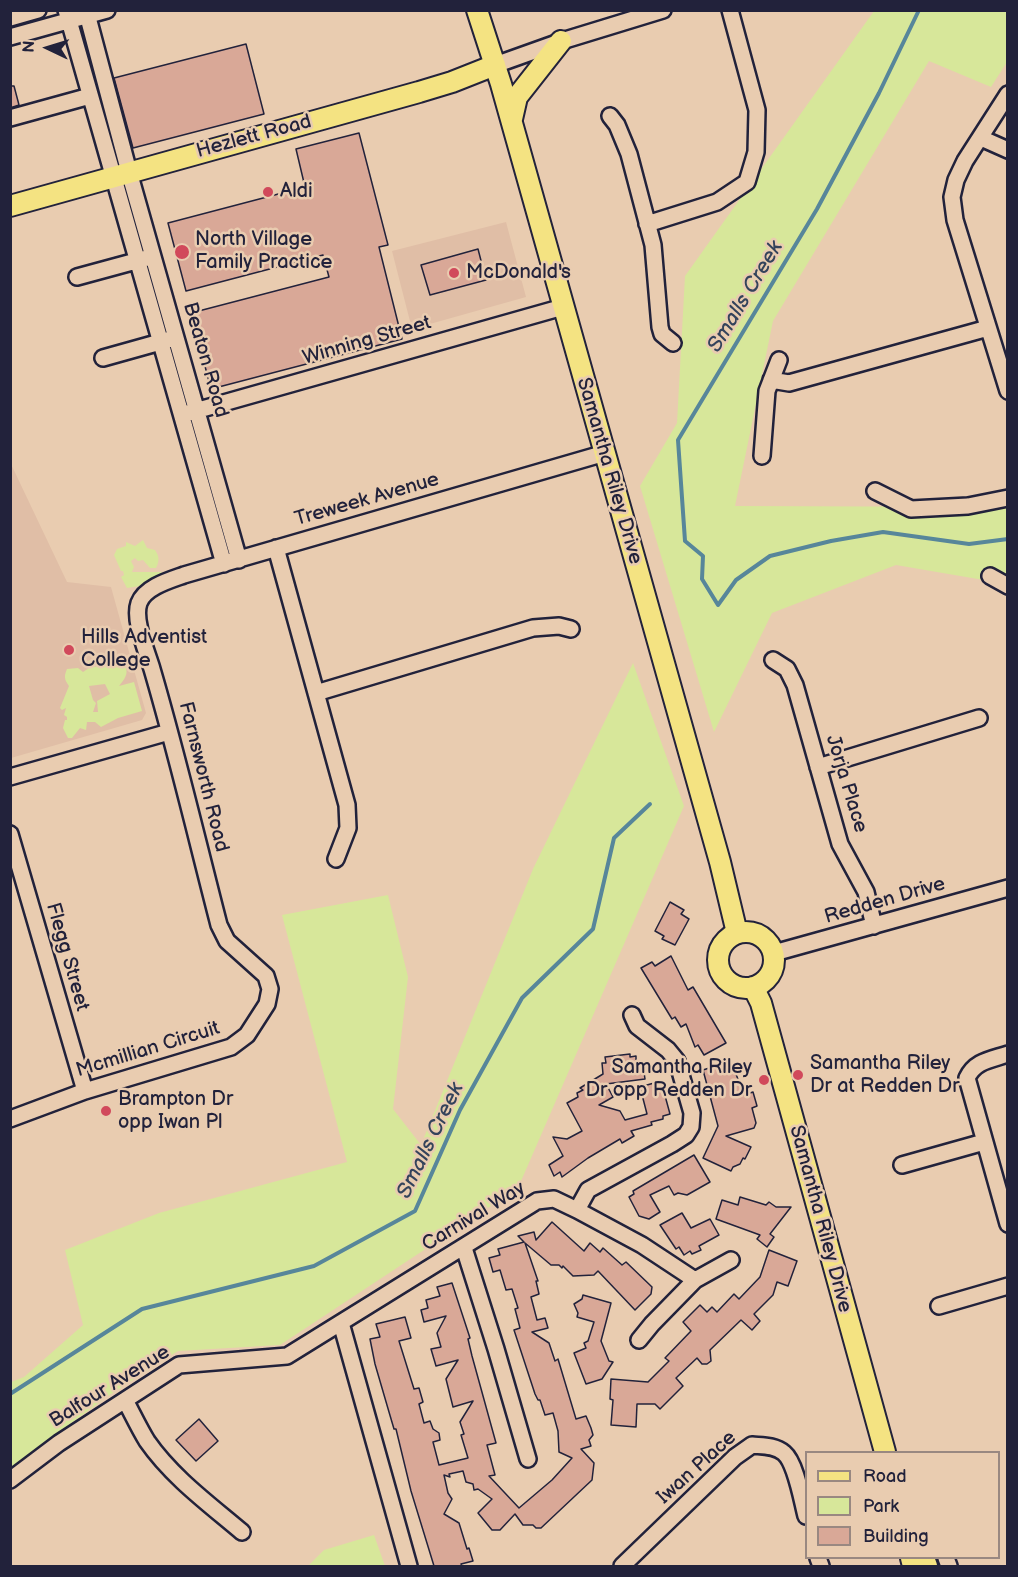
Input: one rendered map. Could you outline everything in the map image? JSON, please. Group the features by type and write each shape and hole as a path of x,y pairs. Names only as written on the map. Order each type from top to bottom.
{"main road":[{"name":"Samantha Riley Drive","path":"477,10 511,120 720,862 736,933"},
{"path":"511,120 517,97 561,41"},
{"name":"Hezlett Road","path":"10,206 452,82 495,64"},
{"path":"736,933 758,934 770,944 774,953 774,966 771,973 753,987 736,986 723,975 720,968 720,951 723,944 736,933"},
{"name":"Samantha Riley Drive","path":"753,987 762,1003 885,1451"}],"street":[{"path":"10,18 38,10"},
{"path":"10,37 68,16 107,10"},
{"path":"495,64 663,10"},
{"path":"647,224 717,202 747,182 756,152 757,110 730,10"},
{"path":"87,13 121,174"},
{"path":"68,16 90,96 121,174"},
{"path":"1008,93 965,162 956,180 952,197 955,220 1008,391"},
{"path":"10,118 90,96"},
{"path":"610,116 617,125 629,154 647,224 656,262 660,327 662,334 673,343"},
{"path":"981,138 1008,150"},
{"name":"Beaton Road","path":"121,174 153,256 239,560"},
{"name":"Beaton Road","path":"121,174 138,260 224,564"},
{"path":"77,277 153,256"},
{"name":"Winning Street","path":"182,414 562,307"},
{"path":"771,380 789,382 988,328"},
{"path":"103,358 177,337"},
{"path":"762,456 766,397 779,360"},
{"name":"Treweek Avenue","path":"144,595 164,583 224,564 605,453"},
{"path":"875,491 910,509 968,506 1008,498"},
{"path":"276,548 347,805 348,828 336,859"},
{"path":"990,576 1008,586"},
{"name":"Farnsworth Road","path":"144,595 139,603 138,621 219,925 227,941 250,960"},
{"path":"316,693 533,628 559,626 570,629"},
{"name":"Jorja Place","path":"773,660 787,669 795,685 840,844 866,892 874,926"},
{"path":"818,767 979,718"},
{"path":"10,777 169,732"},
{"name":"Flegg Street","path":"10,834 85,1091"},
{"name":"Redden Drive","path":"774,953 1008,888"},
{"name":"Mcmillian Circuit","path":"10,1119 85,1091 219,1052 238,1043 253,1026 270,995 266,976 250,960"},
{"path":"577,1210 588,1190 672,1144 686,1135 691,1127 692,1113 677,1061 668,1050 637,1026 632,1015"},
{"path":"1008,1054 983,1062 971,1069 967,1078 1008,1224"},
{"path":"902,1165 984,1142"},
{"name":"Carnival Way","path":"341,1323 537,1201 554,1199 577,1210 642,1245 695,1280"},
{"path":"464,1248 528,1459"},
{"path":"639,1340 695,1280 731,1260"},
{"path":"939,1306 1008,1286"},
{"path":"341,1323 410,1566"},
{"name":"Balfour Avenue","path":"10,1480 59,1443 179,1365 287,1356 341,1323"},
{"path":"125,1400 147,1441 167,1464 187,1486 242,1532"},
{"name":"Iwan Place","path":"622,1566 735,1457 752,1445 770,1446 785,1453 792,1465 805,1509"}],"shaded area":[{"path":"506,222 526,297 412,329 392,251"},
{"name":"Hills Adventist College","path":"10,462 67,582 111,587 146,713 142,720 11,758"}],"green space":[{"path":"874,11 1007,11 1007,62 991,87 929,61 773,321 735,506 1007,507 1007,584 896,565 772,613 714,732 640,486 677,423 685,276"},
{"path":"143,540 147,548 156,552 158,558 156,568 150,568 143,560 138,561 135,558 131,561 134,567 132,572 161,572 164,575 159,583 127,588 121,577 124,575 123,571 114,555 117,549 126,546 126,542 135,546"},
{"path":"93,659 94,667 102,668 106,663 109,666 122,663 127,672 119,686 134,682 142,711 118,718 101,727 95,722 87,722 86,730 80,728 72,738 68,738 63,728 67,720 64,715 66,708 62,710 60,708 69,686 65,674 67,669 78,668 83,672 89,668 86,662","holes":["105,684 110,694 97,701 98,712 93,712 96,703 89,686"]},
{"path":"633,663 684,806 518,1188 280,1345 178,1351 111,1394 11,1467 11,1382 24,1377 83,1325 65,1250 159,1213 347,1162 282,915 388,895 408,977 393,1109 421,1145 533,869"},
{"path":"374,1535 385,1566 308,1566 324,1550"}],"building":[{"path":"246,44 264,114 133,148 114,78"},
{"path":"10,86 14,86 19,105 10,108"},
{"path":"359,133 388,245 379,247 402,339 211,389 191,313 329,277 323,255 186,291 168,223 305,187 296,149"},
{"name":"McDonald's","path":"478,249 486,280 430,295 421,265"},
{"path":"670,902 684,910 681,914 689,919 675,945 662,939 664,936 655,931"},
{"path":"671,956 688,990 693,987 726,1043 704,1055 698,1045 695,1047 686,1024 681,1027 675,1017 672,1019 641,968 652,962 655,966"},
{"path":"630,1054 630,1057 636,1056 636,1062 640,1061 643,1066 645,1079 606,1084 613,1097 599,1105 620,1111 625,1120 647,1114 640,1087 661,1081 670,1114 663,1116 663,1119 651,1122 652,1125 631,1131 634,1136 622,1143 620,1139 562,1177 560,1172 554,1176 549,1165 563,1156 553,1137 567,1139 582,1131 567,1103 578,1097 577,1093 583,1090 580,1088 603,1074 602,1063 606,1063 605,1057"},
{"path":"731,1061 744,1095 753,1092 757,1106 752,1108 756,1123 754,1128 726,1136 751,1147 745,1159 743,1158 740,1164 733,1167 731,1171 703,1158 718,1126 703,1070"},
{"path":"694,1155 710,1182 687,1195 678,1193 674,1195 669,1186 650,1195 660,1212 649,1219 639,1216 629,1197 634,1194 633,1191"},
{"path":"740,1197 766,1205 769,1202 776,1207 791,1207 770,1234 774,1237 767,1247 757,1239 760,1235 716,1219 722,1200 738,1205"},
{"path":"682,1213 691,1228 710,1219 719,1235 699,1246 701,1250 692,1254 690,1251 684,1255 679,1247 676,1249 660,1225"},
{"path":"552,1222 584,1251 590,1243 600,1252 603,1248 622,1265 626,1262 652,1287 651,1294 635,1310 598,1271 594,1275 573,1276 563,1266 562,1268 559,1265 551,1265 525,1243 538,1281 536,1281 539,1294 531,1297 537,1320 545,1318 548,1328 532,1332 549,1343 555,1361 558,1359 576,1419 586,1416 591,1428 593,1435 589,1440 591,1446 581,1449 594,1463 592,1480 541,1528 523,1525 515,1514 500,1530 492,1530 478,1513 492,1499 478,1489 474,1490 473,1484 466,1482 463,1471 449,1474 450,1477 444,1475 448,1493 452,1499 444,1514 459,1523 473,1561 461,1564 462,1566 434,1566 411,1491 396,1429 394,1429 375,1364 370,1339 380,1337 376,1324 405,1317 411,1338 399,1341 414,1389 419,1388 423,1402 419,1404 424,1423 430,1421 433,1429 439,1433 440,1440 433,1442 439,1465 468,1458 461,1435 464,1434 460,1422 473,1401 453,1407 446,1379 458,1360 436,1366 431,1349 441,1347 437,1333 446,1316 424,1322 421,1310 428,1308 426,1300 440,1296 437,1287 452,1283 470,1338 468,1339 472,1356 496,1443 487,1445 495,1475 489,1476 519,1508 552,1480 572,1458 559,1452 558,1431 553,1413 545,1415 540,1400 535,1394 514,1330 520,1328 515,1309 518,1308 512,1289 506,1290 500,1270 493,1272 489,1258 500,1255 498,1249 524,1242 518,1236 534,1232 536,1240"},
{"path":"769,1250 797,1261 788,1286 777,1282 773,1295 754,1314 760,1321 752,1330 741,1320 710,1350 711,1361 702,1364 697,1358 676,1378 683,1386 660,1409 655,1404 637,1404 636,1427 611,1425 613,1400 610,1399 611,1379 648,1382 669,1361 665,1358 691,1331 683,1322 700,1305 707,1312 712,1307 717,1312 734,1294 739,1299 760,1277"},
{"path":"583,1295 611,1303 601,1341 609,1361 613,1362 602,1379 586,1384 574,1353 586,1348 584,1343 588,1341 594,1322 577,1317 578,1313 574,1304 582,1299"},
{"path":"199,1419 218,1441 196,1461 176,1440"}],"waterway":[{"name":"Smalls Creek","path":"919,10 879,93 817,209 678,440 685,541 703,556 702,579 718,605 736,580 770,556 831,541 883,532 969,544 1008,539"},
{"name":"Smalls Creek","path":"10,1394 142,1309 314,1266 415,1211 460,1110 522,998 593,929 614,838 650,804"}],"place":[{"name":"Aldi","path":"268,192"},
{"name":"North Village Family Practice","path":"182,252"},
{"name":"McDonald's","path":"454,273"},
{"name":"Hills Adventist College","path":"69,650"},
{"name":"Samantha Riley Dr at Redden Dr","path":"798,1075"},
{"name":"Samantha Riley Dr opp Redden Dr","path":"764,1080"},
{"name":"Brampton Dr opp Iwan Pl","path":"106,1111"}]}
